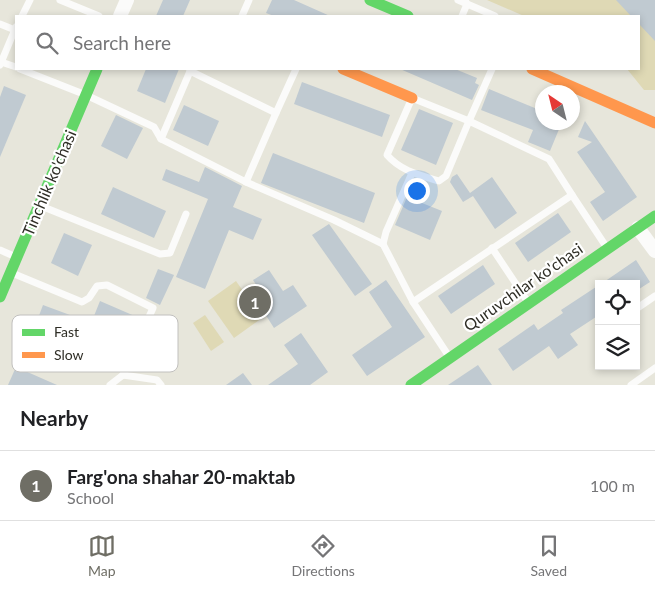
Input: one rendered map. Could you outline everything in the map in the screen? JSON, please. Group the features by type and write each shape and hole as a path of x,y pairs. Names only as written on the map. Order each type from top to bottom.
{"street":[{"path":"120,15 127,0"},
{"path":"370,0 406,15"},
{"name":"Tinchlik ko'chasi","path":"0,297 9,272 40,206 97,70"},
{"path":"345,70 412,98"},
{"path":"534,70 655,123"},
{"name":"Quruvchilar ko'chasi","path":"411,385 655,216"},
{"path":"638,228 655,252"}],"lane":[{"path":"22,15 30,0"},
{"path":"60,0 97,15"},
{"path":"242,15 249,0"},
{"path":"458,0 494,15"},
{"path":"462,15 466,2"},
{"path":"0,24 15,29 1,63 15,67"},
{"path":"23,70 86,95 154,127 161,140 246,182 334,220 383,244 413,302 450,358"},
{"path":"161,140 190,70 276,113"},
{"path":"246,182 296,70"},
{"path":"492,70 469,121 446,176 439,181 412,174 393,163 386,155 412,98 469,121 549,159 607,248"},
{"path":"383,244 386,232 412,174"},
{"path":"413,302 572,195"},
{"path":"40,206 160,254 170,253 186,214"},
{"path":"492,248 528,303"},
{"path":"0,250 17,257"},
{"path":"9,272 82,302 89,298 97,286 107,285 153,308 150,315"},
{"path":"640,306 655,296"},
{"path":"631,385 655,368"},
{"path":"110,385 124,372"},
{"path":"123,375 157,380 161,385"}],"shaded area":[{"path":"487,0 655,0 655,90 644,90 628,70 640,70 640,15 522,15"},
{"path":"236,281 262,318 234,338 208,301"},
{"path":"205,315 224,342 211,351 193,323"}],"building":[{"path":"163,0 190,0 183,15 156,15"},
{"path":"272,0 294,0 328,15 271,15 266,13"},
{"path":"616,0 655,0 655,41 640,25 640,15 630,15"},
{"path":"146,70 179,70 165,103 137,91"},
{"path":"402,70 457,70 477,78 475,83 479,85 472,100"},
{"path":"302,82 390,115 382,137 294,104"},
{"path":"4,86 26,95 0,157 0,97"},
{"path":"489,89 535,108 535,130 559,130 550,151 528,142 533,130 481,110"},
{"path":"184,105 219,121 208,146 173,130"},
{"path":"419,109 453,123 436,165 401,150"},
{"path":"116,115 143,128 127,159 101,146"},
{"path":"585,121 637,197 603,221 590,202 605,192 577,152 592,142 578,137"},
{"path":"273,153 375,193 364,223 261,183"},
{"path":"205,167 242,186 233,207 262,219 253,240 229,230 205,289 176,277 208,199 162,180 166,169 199,182"},
{"path":"457,174 470,193 492,177 517,213 495,229 473,196 463,202 450,182 452,177"},
{"path":"113,187 166,211 154,238 101,214"},
{"path":"407,197 442,211 430,240 395,225"},
{"path":"558,213 571,232 528,262 515,243"},
{"path":"329,224 372,284 355,296 312,235"},
{"path":"64,233 92,245 78,276 51,263"},
{"path":"636,260 650,282 640,288 640,280 607,280"},
{"path":"483,265 495,284 451,314 438,296"},
{"path":"158,269 174,275 160,305 146,298"},
{"path":"269,270 283,291 293,285 307,306 274,328 260,306 267,301 253,280"},
{"path":"386,280 425,337 367,376 352,355 392,327 369,292"},
{"path":"595,288 595,318 570,334 578,345 558,359 549,346 513,371 498,349 534,324 538,330 563,313 561,310"},
{"path":"100,301 132,315 94,315"},
{"path":"43,305 70,315 39,315"},
{"path":"301,333 328,372 310,385 268,385 298,364 284,345"},
{"path":"478,365 492,385 448,385"},
{"path":"14,372 27,372 57,385 8,385"},
{"path":"243,373 252,385 226,385"}],"traffic: fast":[{"path":"370,0 406,15"},
{"path":"0,297 97,70"},
{"path":"411,385 655,216"}],"traffic: slow":[{"path":"345,70 412,98"},
{"path":"534,70 655,123"}],"place":[{"name":"Farg'ona shahar 20-maktab","path":"255,302"}]}
